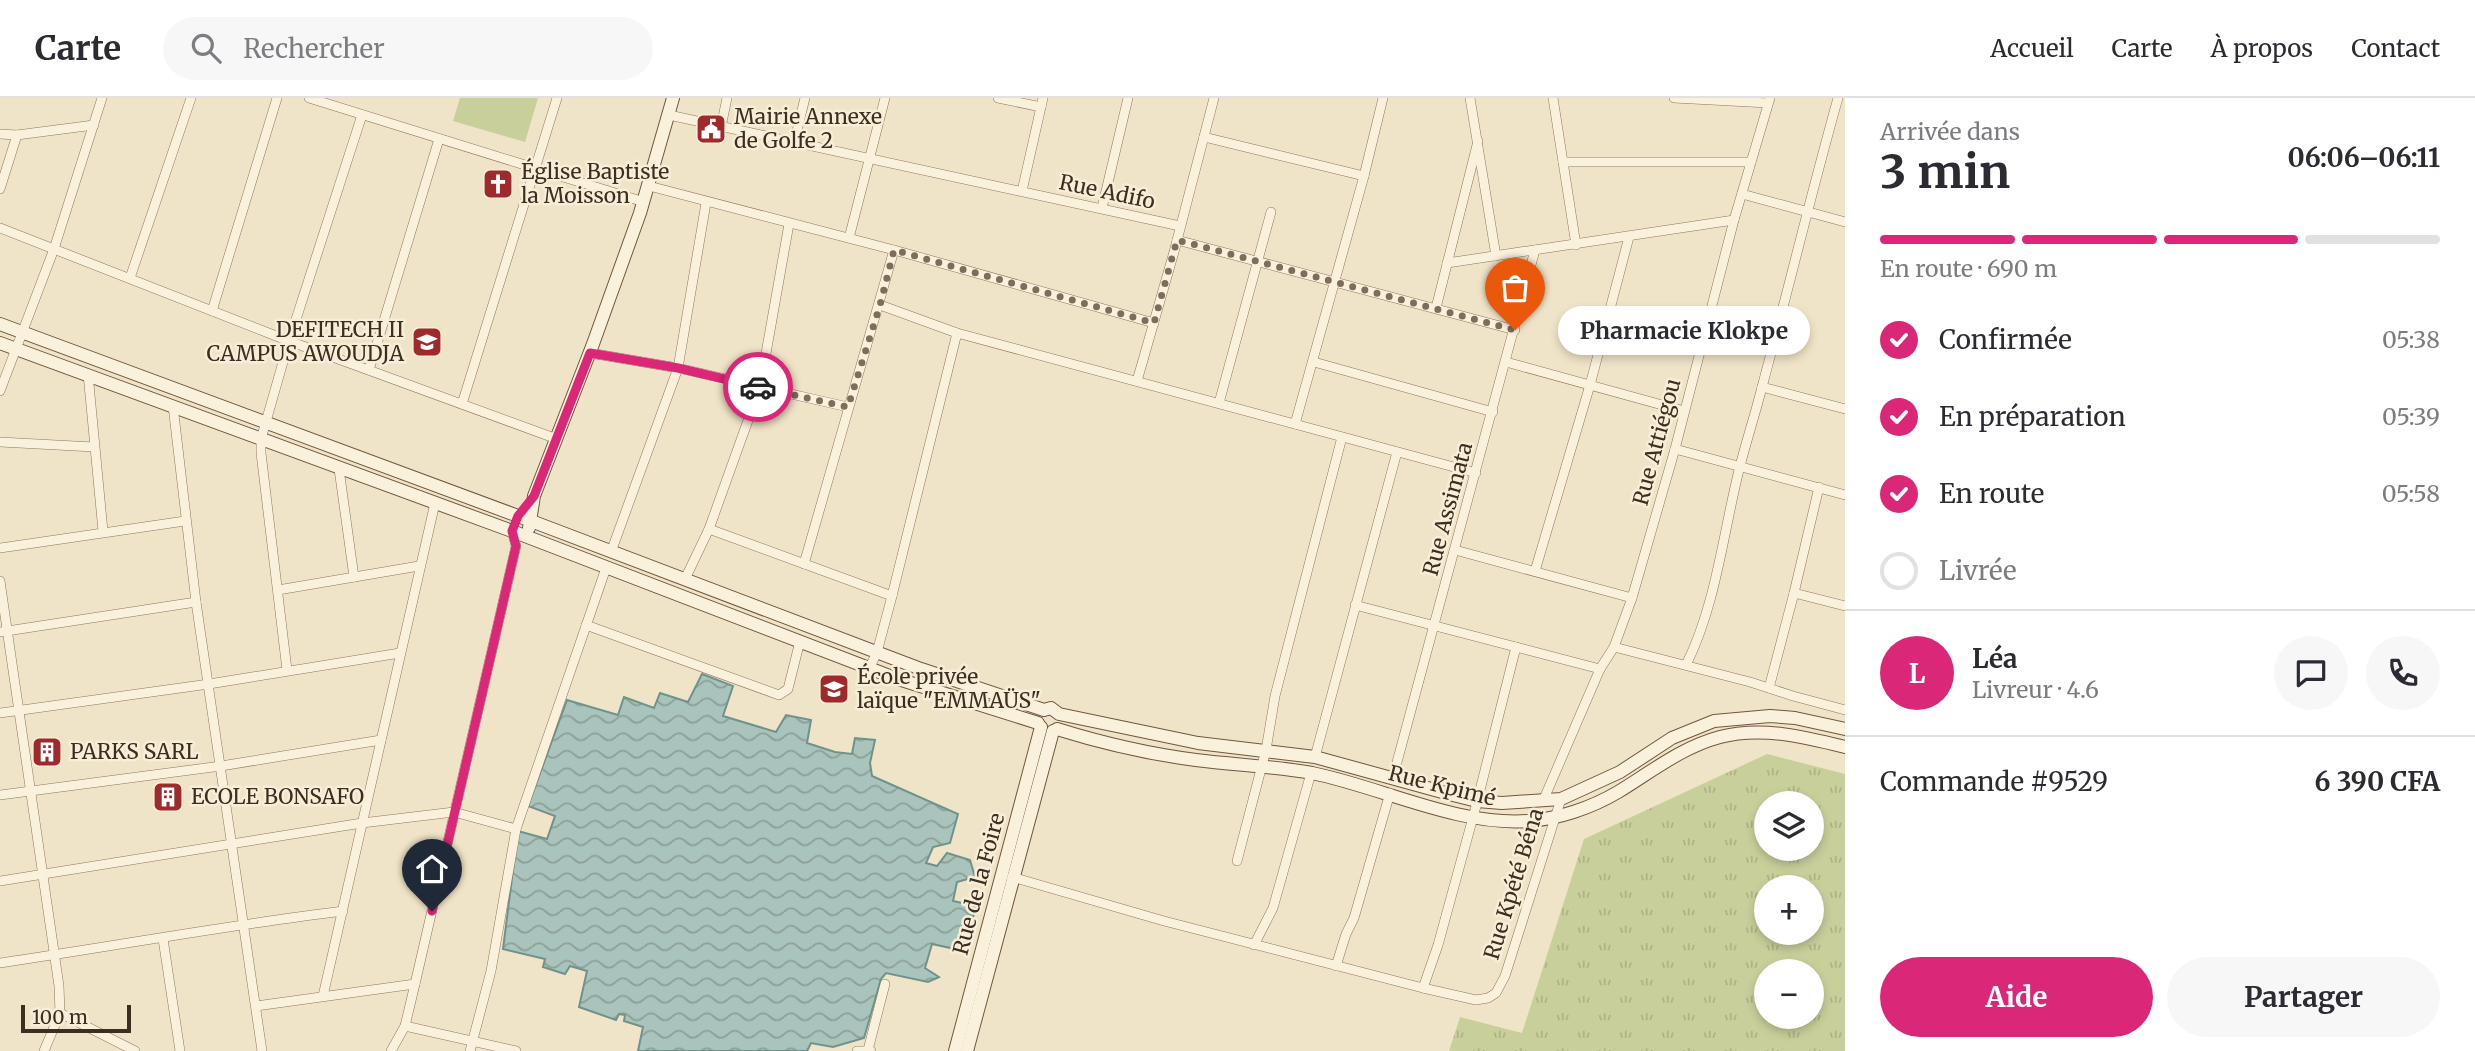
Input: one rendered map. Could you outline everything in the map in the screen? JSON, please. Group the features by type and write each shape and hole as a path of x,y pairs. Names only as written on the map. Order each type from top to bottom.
{"main road":[{"path":"527,537 534,496 590,353 649,186 673,98"},
{"path":"0,324 921,669 1044,710 1054,709 1061,722 1047,727"},
{"name":"Rue Kpimé","path":"0,343 512,531 914,685 1047,727 1163,755 1311,773 1473,817 1509,821 1555,817 1614,794 1681,753 1721,737 1765,733 1793,735 1845,747"},
{"path":"512,531 518,516 534,496"},
{"path":"967,1051 1047,727 1039,715 1044,710"},
{"path":"1059,714 1198,743 1315,757 1477,801 1561,799"},
{"name":"Rue Kpété Béna","path":"1561,799 1620,772 1672,737 1714,721 1770,716 1839,727"},
{"name":"Rue de la Foire","path":"955,1051 1047,727"},
{"path":"1826,742 1839,727"}],"street":[{"path":"0,391 54,249 102,98"},
{"path":"130,278 191,98"},
{"path":"212,311 277,98"},
{"path":"309,98 643,202"},
{"path":"462,404 556,98"},
{"path":"721,127 727,98"},
{"path":"794,143 805,98"},
{"path":"849,238 885,98"},
{"path":"998,98 1042,102 1022,191"},
{"path":"1102,208 1128,98"},
{"path":"1180,226 1214,98"},
{"path":"1471,98 1496,256"},
{"path":"1553,98 1576,245"},
{"path":"1674,98 1769,100"},
{"path":"1686,665 1697,643 1713,588 1740,467 1806,211 1839,98"},
{"path":"1295,424 1364,176 1380,99"},
{"name":"Rue Attiégou","path":"1544,801 1600,669 1614,647 1632,598 1769,100"},
{"name":"Rue Adifo","path":"669,115 1180,226 1137,381"},
{"path":"287,670 261,439 289,341 362,116"},
{"path":"0,134 17,135 94,125"},
{"path":"0,188 17,135"},
{"path":"1204,137 1364,176"},
{"path":"369,370 439,139"},
{"path":"1436,308 1478,141"},
{"path":"1563,162 1751,162"},
{"path":"649,186 894,250 1154,323"},
{"path":"1742,194 1845,222"},
{"path":"611,552 678,368 706,203"},
{"path":"1219,403 1271,212"},
{"path":"1447,263 1734,220"},
{"path":"685,579 709,529 760,387 789,224"},
{"path":"0,228 289,341 557,439"},
{"path":"1535,571 1590,385 1629,237"},
{"path":"1177,240 1515,330"},
{"path":"804,564 894,250"},
{"name":"Rue Assimata","path":"1393,777 1535,250"},
{"path":"880,305 957,333 1476,473"},
{"path":"870,667 877,652 892,596 957,333"},
{"path":"590,353 678,368 848,407"},
{"path":"1314,362 1493,412"},
{"path":"1506,362 1685,411"},
{"path":"88,374 103,531"},
{"path":"1762,387 1844,405"},
{"path":"173,406 196,602 262,1051"},
{"path":"1237,861 1262,766 1275,696 1342,437"},
{"path":"0,442 94,447"},
{"path":"1675,449 1845,495"},
{"path":"1315,757 1397,452"},
{"path":"340,469 354,577"},
{"path":"1769,688 1819,487"},
{"path":"323,996 435,503"},
{"path":"0,548 185,521"},
{"path":"709,529 892,596"},
{"path":"391,1051 405,1026 415,984 516,546 512,531"},
{"path":"516,546 527,537"},
{"path":"1455,550 1632,598"},
{"path":"278,590 419,566"},
{"path":"472,1046 493,961 516,829 606,568"},
{"path":"0,581 4,631 20,710 56,955 60,1013 44,1051"},
{"path":"1794,593 1845,606"},
{"path":"4,631 196,602"},
{"path":"1354,605 1600,669"},
{"path":"586,625 779,695 788,689 800,641"},
{"path":"1614,647 1845,710"},
{"path":"1012,877 1164,921 1423,988 1438,945 1516,648"},
{"path":"0,713 209,684 400,653"},
{"path":"0,795 220,766 381,740"},
{"path":"1254,944 1273,908 1311,773"},
{"path":"1336,966 1354,918 1390,793"},
{"name":"Rue Kpété Béna","path":"1423,988 1476,1000 1496,993 1505,976 1561,799"},
{"path":"0,881 362,823 454,812 516,829"},
{"path":"0,963 163,939 244,923 344,911"},
{"path":"163,939 180,1051"},
{"path":"256,1006 415,984"},
{"path":"857,1051 869,1051 885,985"},
{"path":"60,1013 135,1051"},
{"path":"405,1026 472,1046 516,1051"}],"green space":[{"path":"460,98 538,98 525,142 453,121"},
{"path":"1767,754 1845,774 1845,1051 1449,1051 1460,1017 1522,1033 1584,839"}],"water":[{"path":"702,674 733,686 723,716 776,732 786,715 811,720 807,743 835,752 852,754 855,738 875,740 870,763 872,776 958,814 950,843 933,847 926,863 937,866 947,853 970,860 975,877 957,882 953,901 976,906 964,951 932,944 925,968 939,977 928,982 886,973 881,979 864,1038 833,1047 811,1043 807,1051 638,1051 643,1027 624,1021 625,1015 619,1014 616,1020 579,1007 587,971 570,966 565,974 543,967 545,959 503,949 518,831 547,839 555,816 528,806 567,700 618,715 624,697 654,708 660,693 688,702"}],"way so far":[{"path":"758,387 848,407 894,250 1154,323 1177,240 1515,330"}],"place":[{"name":"Mairie Annexe de Golfe 2","path":"711,129"},
{"name":"Église Baptiste la Moisson","path":"498,184"},
{"name":"Pharmacie Klokpe","path":"1515,330"},
{"name":"DEFITECH II CAMPUS AWOUDJA","path":"427,342"},
{"name":"École privée laïque \"EMMAÜS\"","path":"834,689"},
{"name":"PARKS SARL","path":"47,752"},
{"name":"ECOLE BONSAFO","path":"168,797"}],"route":[{"path":"432,911 516,546 512,531 518,516 534,496 590,353 678,368 758,387"}]}
